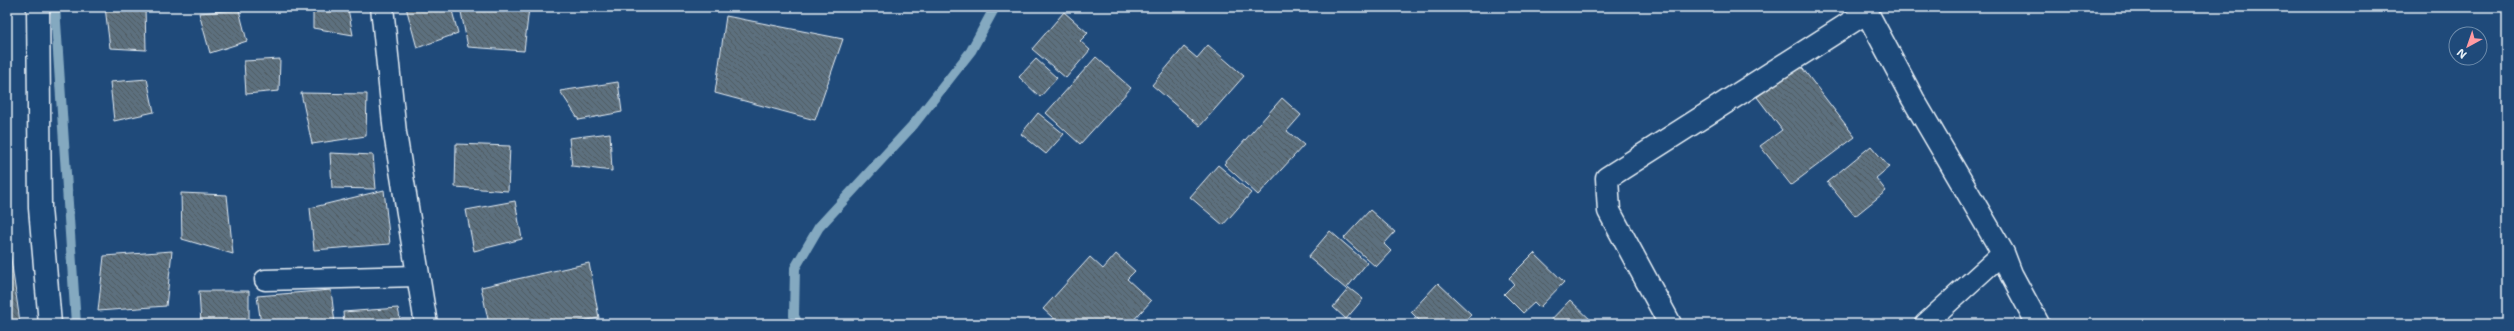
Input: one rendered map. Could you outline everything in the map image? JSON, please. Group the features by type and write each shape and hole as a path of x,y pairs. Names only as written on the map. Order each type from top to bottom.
{"street":[{"path":"38,7 40,208 50,324"},
{"path":"382,7 395,133 426,324"},
{"path":"1670,324 1609,211 1607,178 1866,10 1913,99 2003,253 2011,274 2038,324"}],"lane":[{"path":"1925,324 2003,253"},
{"path":"264,280 417,276"}],"building":[{"path":"105,7 145,7 146,50 110,48"},
{"path":"406,7 451,7 458,33 417,48"},
{"path":"460,7 529,8 524,51 468,47"},
{"path":"348,9 353,35 313,28 313,10"},
{"path":"239,10 247,41 210,53 199,13"},
{"path":"1064,12 1088,33 1080,41 1090,50 1066,78 1032,49"},
{"path":"726,16 843,39 815,120 715,93"},
{"path":"1208,45 1244,76 1200,126 1152,85 1184,47 1197,58"},
{"path":"1096,57 1131,88 1080,144 1046,113"},
{"path":"280,59 279,91 246,94 244,61"},
{"path":"1036,59 1057,78 1040,97 1019,77"},
{"path":"1800,65 1855,137 1791,185 1760,146 1782,130 1757,97"},
{"path":"147,79 154,112 114,121 110,82"},
{"path":"618,82 622,112 579,120 560,91"},
{"path":"301,93 367,94 366,136 312,144"},
{"path":"1282,98 1301,115 1287,131 1304,145 1258,195 1224,164"},
{"path":"1038,113 1064,134 1046,154 1021,134"},
{"path":"610,133 612,171 572,166 569,138"},
{"path":"456,144 510,146 508,191 455,187"},
{"path":"1871,146 1889,167 1876,178 1886,191 1855,216 1827,182"},
{"path":"330,153 373,155 376,189 332,188"},
{"path":"1218,165 1251,193 1223,225 1190,197"},
{"path":"384,190 390,244 314,250 310,208"},
{"path":"181,193 227,195 233,254 182,239"},
{"path":"515,201 522,239 474,251 466,210"},
{"path":"1370,210 1395,232 1384,244 1391,251 1376,267 1344,238"},
{"path":"1330,231 1367,263 1346,289 1308,257"},
{"path":"172,251 166,306 98,311 104,256"},
{"path":"7,252 10,252 20,322 7,320"},
{"path":"1534,253 1564,282 1539,308 1534,303 1523,313 1504,294 1514,284 1509,278"},
{"path":"1116,254 1135,271 1127,279 1151,301 1130,324 1060,324 1043,309 1090,257 1103,269"},
{"path":"589,263 599,318 565,324 489,324 481,287"},
{"path":"1438,283 1471,314 1462,324 1423,324 1411,312"},
{"path":"1349,288 1363,299 1346,319 1333,307"},
{"path":"331,290 335,324 261,324 257,296"},
{"path":"199,291 249,291 249,324 201,324"},
{"path":"1570,300 1595,324 1547,324"},
{"path":"398,308 401,324 344,324 343,312"},
{"path":"134,321 180,321 180,324 133,324"}],"waterway":[{"path":"55,7 76,324"},
{"path":"798,324 794,316 795,268 819,227 914,124 971,51 995,7"}]}
